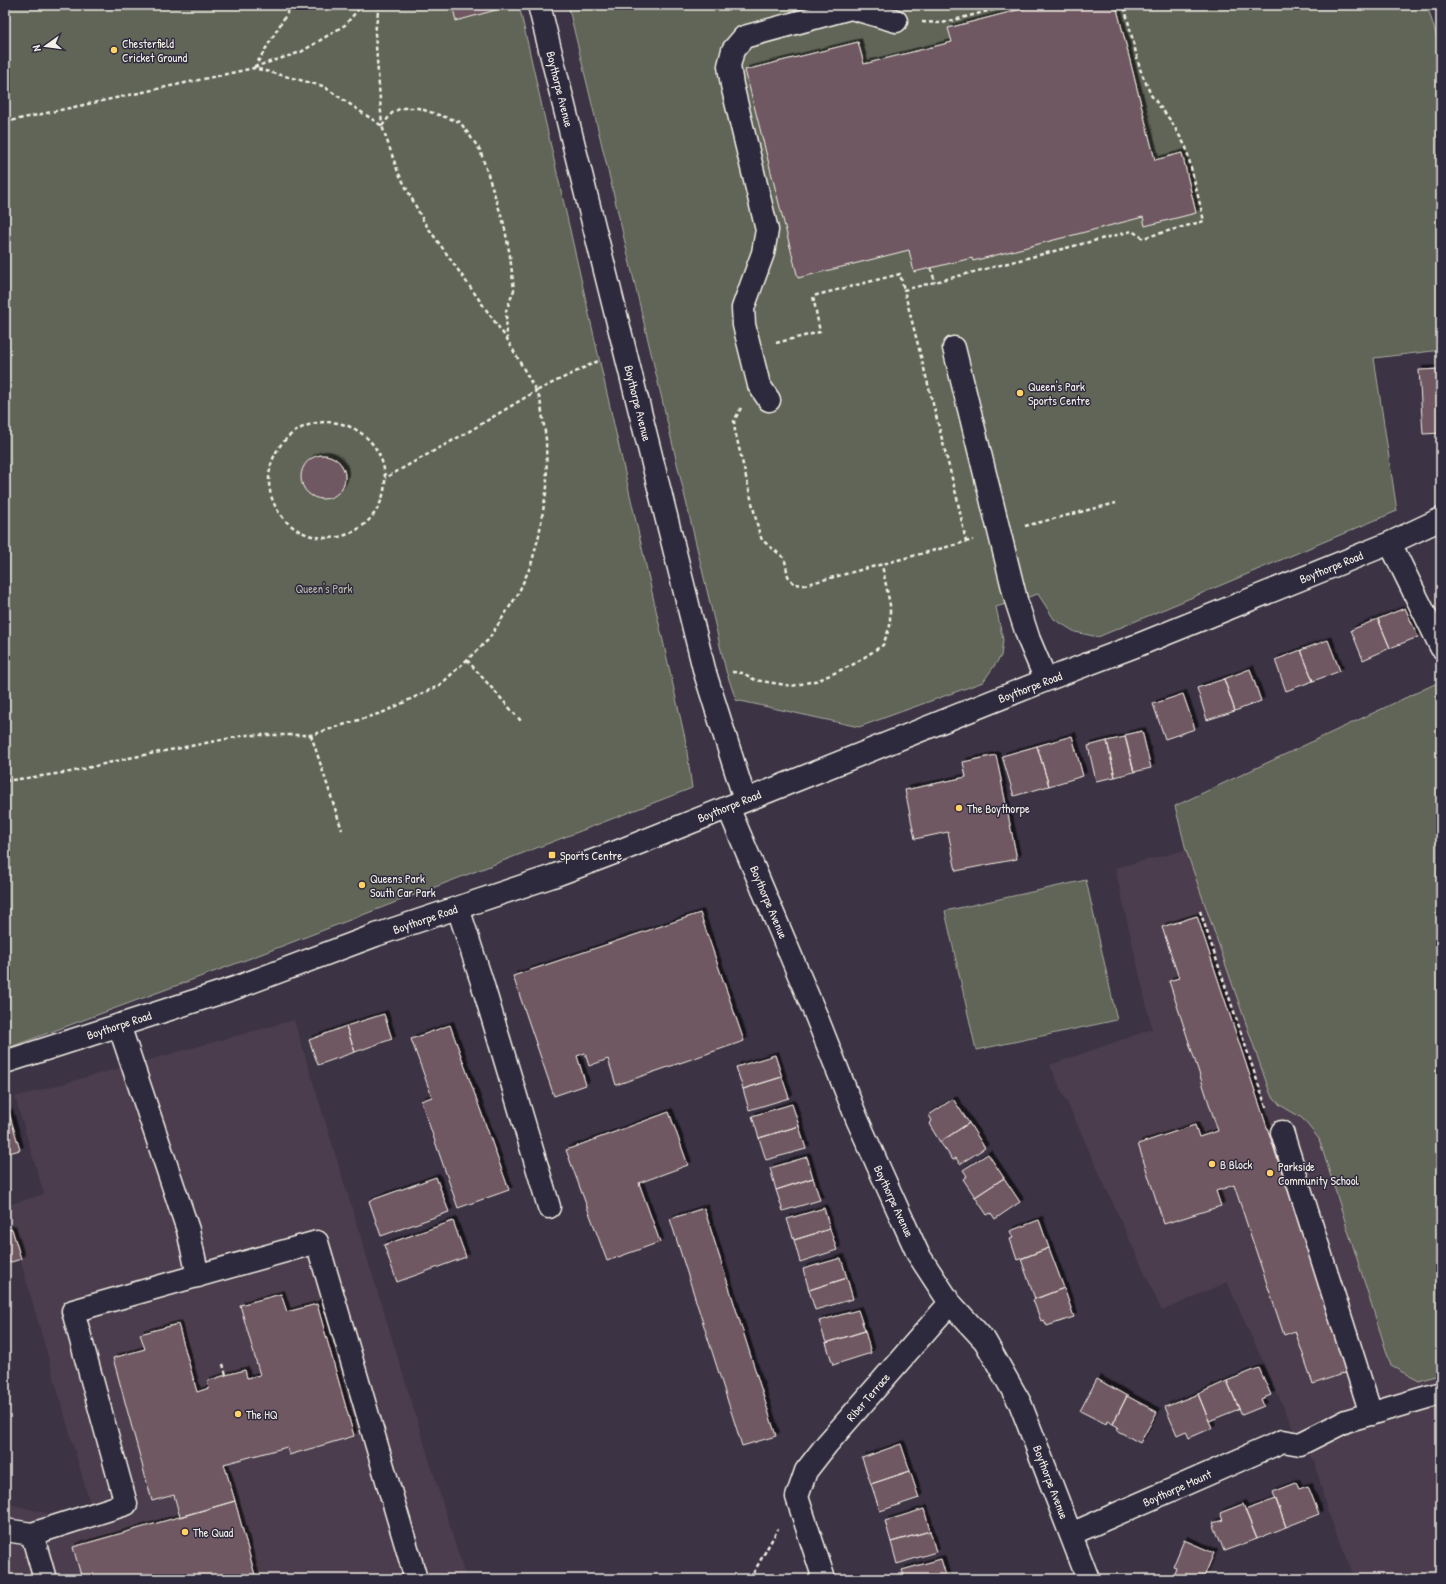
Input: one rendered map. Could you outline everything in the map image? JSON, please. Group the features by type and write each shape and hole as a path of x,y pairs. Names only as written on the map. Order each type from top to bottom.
{"street":[{"name":"Boythorpe Avenue","path":"538,5 626,352 737,803 815,1013 857,1119 888,1188 918,1254 950,1303 985,1341 1020,1403 1088,1579"},
{"path":"769,400 759,385 744,326 744,308 763,253 767,230 732,85 729,66 733,50 744,37 851,8 896,21"},
{"path":"954,348 1016,600 1029,640 1046,680"},
{"name":"Boythorpe Road","path":"5,1062 235,988 376,935 553,876 614,853 1046,680 1138,646 1390,543 1441,519"},
{"path":"1390,543 1441,647"},
{"path":"458,908 549,1207"},
{"path":"119,1025 188,1230 198,1276"},
{"path":"1282,1132 1372,1414 1441,1393"},
{"path":"5,1530 32,1534 126,1504 73,1311 317,1242 416,1579"},
{"name":"Riber Terrace","path":"797,1496 806,1471 827,1444 950,1303"},
{"name":"Boythorpe Mount","path":"1071,1534 1283,1441 1300,1444 1346,1421 1372,1414"},
{"path":"797,1496 824,1579"},
{"path":"32,1534 45,1579"}],"path":[{"path":"254,68 292,5"},
{"path":"5,122 254,68 301,52 345,25 362,5"},
{"path":"5,782 10,780 70,772 129,758 247,735 311,735 391,709 440,685 488,640 518,594 531,565 539,535 547,488 546,439 540,399 507,339 424,222 398,172 382,126 375,33 379,5"},
{"path":"896,21 942,23 1011,5"},
{"path":"904,290 1132,231 1143,238 1204,221 1186,147 1171,121 1151,95 1140,69 1124,5"},
{"path":"254,68 323,86 382,126"},
{"path":"382,126 392,113 402,108 418,108 460,122 480,150 504,224 510,256 514,290 506,311 507,339"},
{"path":"931,268 935,282"},
{"path":"750,349 820,332 813,296 900,274 957,498 966,542"},
{"path":"385,478 536,392 599,361 626,352"},
{"path":"743,402 734,421 735,431 762,540 783,557 788,576 794,584 804,585 981,538 983,544 1001,540 1019,535 1017,528 1116,502"},
{"path":"322,422 347,426 358,431 372,443 381,459 385,478 383,497 374,515 360,529 342,537 322,539 302,534 286,523 274,506 269,488 269,468 276,450 288,436 299,429 304,426 322,422"},
{"path":"705,673 732,671 743,673 755,680 792,686 819,680 854,664 883,645 890,626 890,605 882,564"},
{"path":"467,660 521,721"},
{"path":"311,735 342,830"},
{"path":"5,776 10,780"},
{"path":"1200,911 1270,1120 1282,1132"},
{"path":"223,1364 226,1375"},
{"path":"750,1579 797,1496"}],"shaded area":[{"name":"Parkside Community School","path":"1437,683 1441,691 1441,1579 1355,1579 1326,1507 1315,1462 1300,1444 1227,1282 1162,1311 1050,1065 1152,1029 1115,868 1186,850 1175,806"},
{"path":"294,1020 466,1579 5,1579 5,1503 50,1514 90,1504 5,1206 44,1194 15,1097"}],"green space":[{"name":"Queen's Park","path":"5,5 519,5 685,738 692,788 251,958 5,1049"},
{"name":"Queen's Park Sports Centre","path":"568,5 1427,5 1441,50 1441,350 1374,358 1397,511 1098,637 1075,632 1054,619 1038,594 996,607 1003,640 1001,656 983,682 859,727 736,700 726,671"},
{"path":"1437,683 1441,691 1441,1374 1419,1381 1391,1366 1319,1139 1302,1118 1280,1105 1270,1093 1186,850 1175,806"},
{"path":"1086,880 1117,1020 976,1050 945,911"}],"building":[{"path":"452,5 502,5 503,8 456,21"},
{"path":"1037,5 1116,5 1155,160 1182,153 1196,213 1145,226 1143,217 973,261 972,258 914,272 909,250 798,278 745,70 858,42 864,64 952,42 948,28"},
{"path":"1441,369 1441,433 1423,434 1419,370"},
{"path":"323,455 335,459 341,465 345,477 341,489 335,495 323,499 311,495 305,489 301,477 305,465 311,459"},
{"path":"1405,608 1418,637 1390,648 1378,619"},
{"path":"1378,619 1390,648 1363,660 1351,630"},
{"path":"1328,640 1340,671 1313,681 1301,650"},
{"path":"1301,650 1313,681 1286,691 1275,660"},
{"path":"1250,669 1261,701 1235,711 1224,679"},
{"path":"1224,679 1235,711 1207,720 1197,688"},
{"path":"1183,694 1195,729 1165,739 1153,704"},
{"path":"1142,731 1151,768 1134,772 1125,735"},
{"path":"1072,736 1083,776 1049,786 1037,746"},
{"path":"1125,737 1134,772 1115,777 1107,741"},
{"path":"1107,741 1115,777 1096,781 1088,746"},
{"path":"1037,746 1049,786 1014,796 1002,756"},
{"path":"996,755 1017,859 956,871 948,832 915,839 905,790 966,777 963,762"},
{"path":"700,913 744,1041 616,1085 608,1059 589,1066 585,1053 577,1056 586,1085 554,1096 513,976"},
{"name":"B Block","path":"1197,916 1348,1372 1313,1384 1295,1331 1284,1335 1234,1185 1216,1191 1221,1206 1164,1224 1138,1144 1195,1125 1199,1137 1218,1131 1169,981 1179,978 1162,927"},
{"path":"384,1014 392,1039 355,1052 346,1026"},
{"path":"450,1025 509,1190 458,1208 421,1101 432,1097 411,1039"},
{"path":"346,1026 355,1052 318,1065 309,1040"},
{"path":"775,1055 782,1077 743,1089 736,1067"},
{"path":"782,1077 789,1098 749,1110 743,1089"},
{"path":"953,1099 969,1123 940,1142 929,1124 932,1121 929,1115"},
{"path":"792,1104 799,1126 759,1138 752,1116"},
{"path":"669,1112 688,1165 639,1183 660,1242 607,1261 566,1150"},
{"path":"9,1113 20,1150 5,1154 5,1114"},
{"path":"969,1123 985,1148 960,1164 956,1158 953,1160 940,1142"},
{"path":"799,1126 806,1149 766,1160 759,1138"},
{"path":"988,1154 1004,1178 975,1197 963,1179 967,1176 963,1170"},
{"path":"807,1157 813,1178 776,1190 770,1168"},
{"path":"436,1177 449,1212 381,1236 369,1201"},
{"path":"813,1178 820,1200 783,1211 776,1190"},
{"path":"1004,1178 1020,1202 995,1219 991,1213 987,1215 975,1197"},
{"path":"704,1208 776,1436 742,1446 670,1219"},
{"path":"824,1208 830,1229 794,1240 787,1219"},
{"path":"1039,1220 1049,1248 1017,1260 1010,1239 1013,1238 1010,1231"},
{"path":"453,1221 466,1257 397,1282 384,1245"},
{"path":"12,1229 21,1259 5,1264 5,1231"},
{"path":"830,1229 837,1250 800,1262 794,1240"},
{"path":"1049,1248 1064,1288 1035,1299 1021,1259"},
{"path":"841,1258 847,1278 809,1290 803,1269"},
{"path":"847,1278 853,1299 815,1310 809,1290"},
{"path":"1064,1288 1074,1317 1047,1326 1044,1320 1041,1321 1033,1300"},
{"name":"The HQ","path":"281,1294 287,1312 317,1304 354,1436 289,1455 287,1447 224,1464 235,1501 180,1517 174,1495 152,1501 113,1358 145,1349 140,1334 178,1324 197,1392 209,1388 207,1381 226,1375 245,1370 247,1378 260,1375 240,1305"},
{"path":"858,1310 865,1331 826,1343 819,1321"},
{"path":"865,1331 871,1353 833,1365 826,1343"},
{"path":"1259,1368 1271,1395 1261,1399 1264,1406 1242,1415 1227,1381"},
{"path":"1097,1379 1127,1396 1113,1424 1107,1421 1106,1424 1080,1411"},
{"path":"1227,1381 1239,1409 1209,1421 1198,1394"},
{"path":"1198,1394 1212,1428 1189,1438 1186,1431 1177,1435 1165,1407"},
{"path":"1127,1396 1157,1412 1140,1443 1116,1430 1118,1427 1113,1424"},
{"path":"901,1444 910,1471 871,1484 862,1458"},
{"path":"910,1471 919,1498 880,1511 871,1484"},
{"path":"1296,1483 1299,1489 1308,1486 1319,1514 1286,1527 1273,1492"},
{"path":"1276,1499 1286,1527 1257,1539 1245,1510"},
{"name":"The Quad","path":"235,1501 256,1579 82,1579 73,1547"},
{"path":"1243,1504 1257,1539 1224,1551 1213,1523 1223,1520 1220,1513"},
{"path":"924,1509 930,1531 891,1542 885,1521"},
{"path":"930,1531 936,1552 897,1564 891,1542"},
{"path":"1184,1540 1214,1553 1203,1579 1186,1579 1174,1574 1176,1568 1173,1567"},
{"path":"941,1559 947,1579 905,1579 902,1570"},
{"path":"1174,1574 1186,1579 1172,1579"}],"place":[{"name":"Chesterfield Cricket Ground","path":"114,50"},
{"name":"Queen's Park Sports Centre","path":"1020,393"},
{"name":"The Boythorpe","path":"959,808"},
{"name":"Sports Centre","path":"552,855"},
{"name":"Queens Park South Car Park","path":"362,885"},
{"name":"B Block","path":"1212,1164"},
{"name":"Parkside Community School","path":"1270,1173"},
{"name":"The HQ","path":"238,1414"},
{"name":"The Quad","path":"185,1532"}]}
